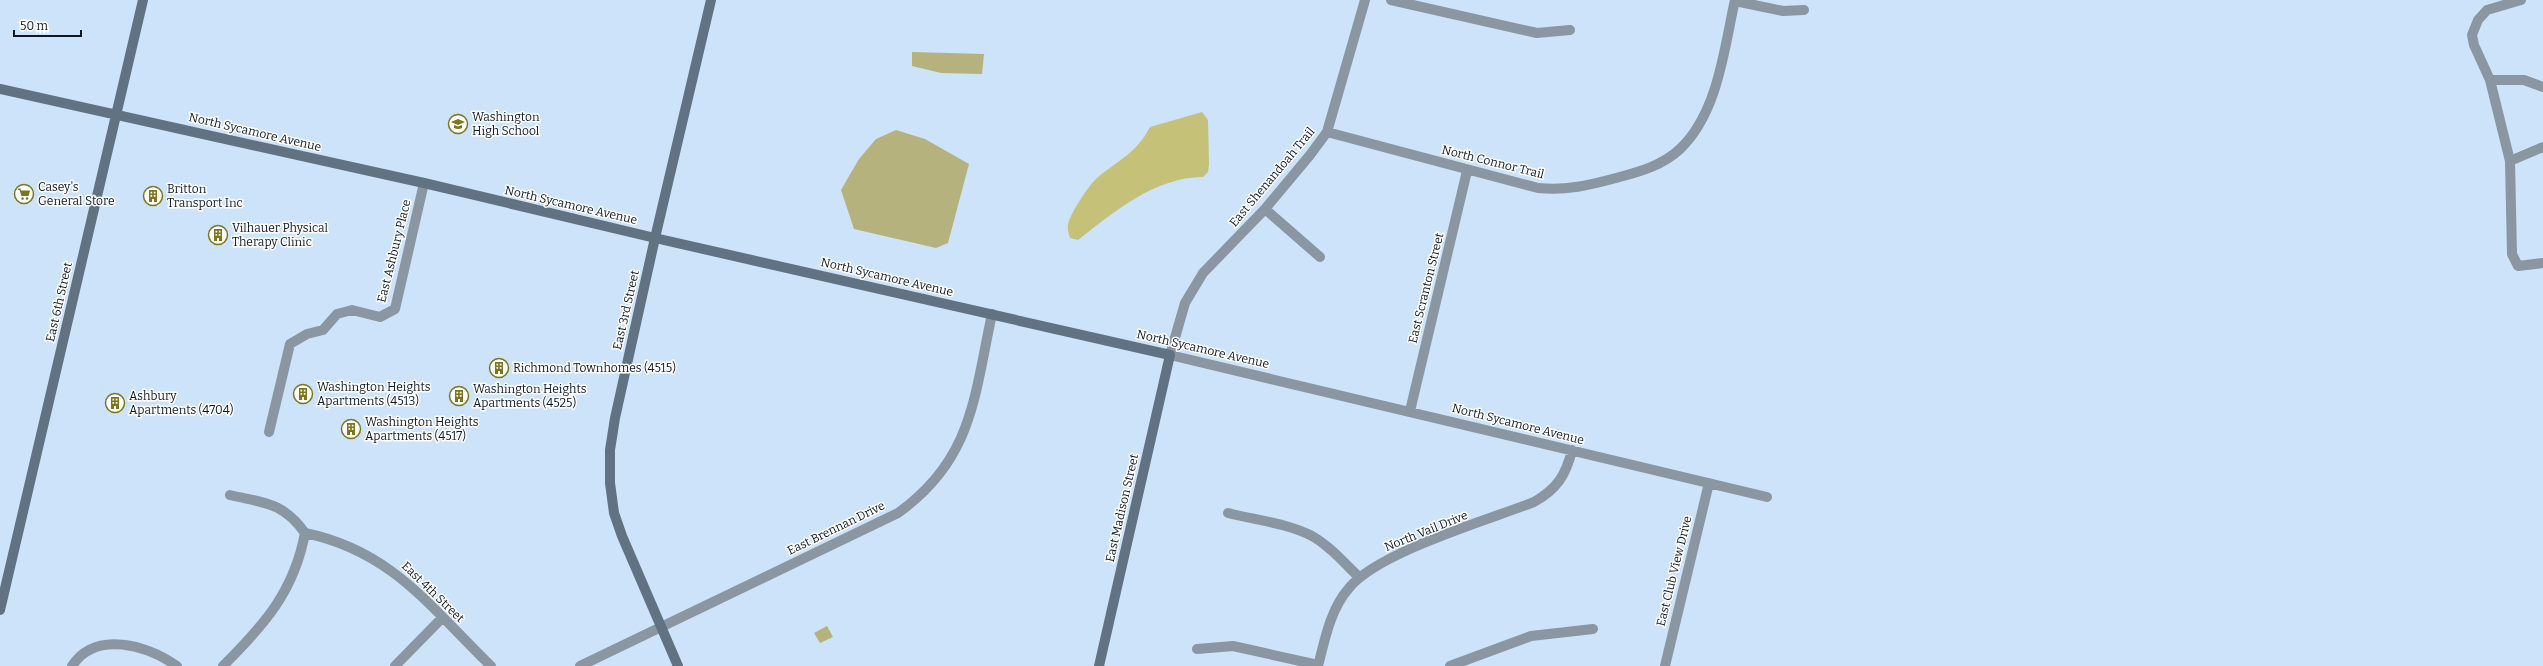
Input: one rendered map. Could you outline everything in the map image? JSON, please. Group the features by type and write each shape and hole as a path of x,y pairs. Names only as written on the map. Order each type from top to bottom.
{"main road":[{"name":"East 6th Street","path":"0,610 4,576 117,114 143,0"},
{"name":"East 3rd Street","path":"678,666 622,536 614,513 610,483 610,450 615,418 655,238 711,0"},
{"name":"North Sycamore Avenue","path":"0,88 424,183 655,238 1170,355"},
{"name":"East Madison Street","path":"1100,666 1170,355"}],"street":[{"name":"East Shenandoah Trail","path":"1170,355 1185,303 1203,272 1265,209 1327,132 1365,0"},
{"path":"1390,0 1537,33 1570,30"},
{"name":"North Connor Trail","path":"1327,132 1467,171 1538,188 1565,189 1608,180 1656,166 1679,150 1695,131 1709,103 1720,70 1735,0"},
{"path":"1735,0 1783,11 1804,10"},
{"path":"2521,0 2487,10 2478,20 2472,35 2474,45 2490,80 2510,161 2510,242 2516,265 2522,267 2543,263"},
{"path":"2490,80 2524,80 2543,87"},
{"path":"2510,161 2543,147"},
{"name":"East Scranton Street","path":"1410,411 1467,171"},
{"name":"East Ashbury Place","path":"269,432 290,344 307,334 323,330 337,314 352,310 380,317 395,309 424,183"},
{"path":"1265,209 1320,257"},
{"name":"East Brennan Drive","path":"580,666 662,628 898,513 918,498 938,476 959,446 968,422 992,314"},
{"name":"North Sycamore Avenue","path":"1170,355 1767,497"},
{"name":"North Vail Drive","path":"1318,666 1331,618 1348,588 1359,577 1375,566 1412,548 1534,502 1550,493 1561,481 1572,450"},
{"name":"East Club View Drive","path":"1665,666 1709,483"},
{"path":"223,666 252,637 281,601 302,549 305,533 294,518 283,509 230,495"},
{"path":"1228,513 1294,529 1312,536 1327,546 1359,577"},
{"name":"East 4th Street","path":"305,533 337,541 381,562 406,580 491,666"},
{"path":"395,666 442,618"},
{"path":"1450,666 1531,636 1593,629"},
{"path":"72,666 87,652 106,645 124,644 145,648 164,657 177,666"},
{"path":"1197,649 1233,646 1318,666"}],"shaded area":[{"path":"912,52 984,54 982,74 941,73 912,66"},
{"path":"1202,112 1208,120 1209,164 1208,172 1203,177 1168,183 1152,190 1136,198 1106,218 1078,240 1070,238 1068,228 1069,220 1085,193 1097,178 1139,144 1150,127"},
{"path":"896,130 925,139 969,164 948,243 936,248 854,229 841,190 859,159 876,139"},
{"path":"827,626 833,637 820,643 814,633"}],"place":[{"name":"Washington High School","path":"458,124"},
{"name":"Casey's General Store","path":"24,194"},
{"name":"Britton Transport Inc","path":"153,196"},
{"name":"Vilhauer Physical Therapy Clinic","path":"218,235"},
{"name":"Richmond Townhomes (4515)","path":"499,368"},
{"name":"Washington Heights Apartments (4513)","path":"303,394"},
{"name":"Washington Heights Apartments (4525)","path":"459,396"},
{"name":"Ashbury Apartments (4704)","path":"115,403"},
{"name":"Washington Heights Apartments (4517)","path":"351,429"}]}
